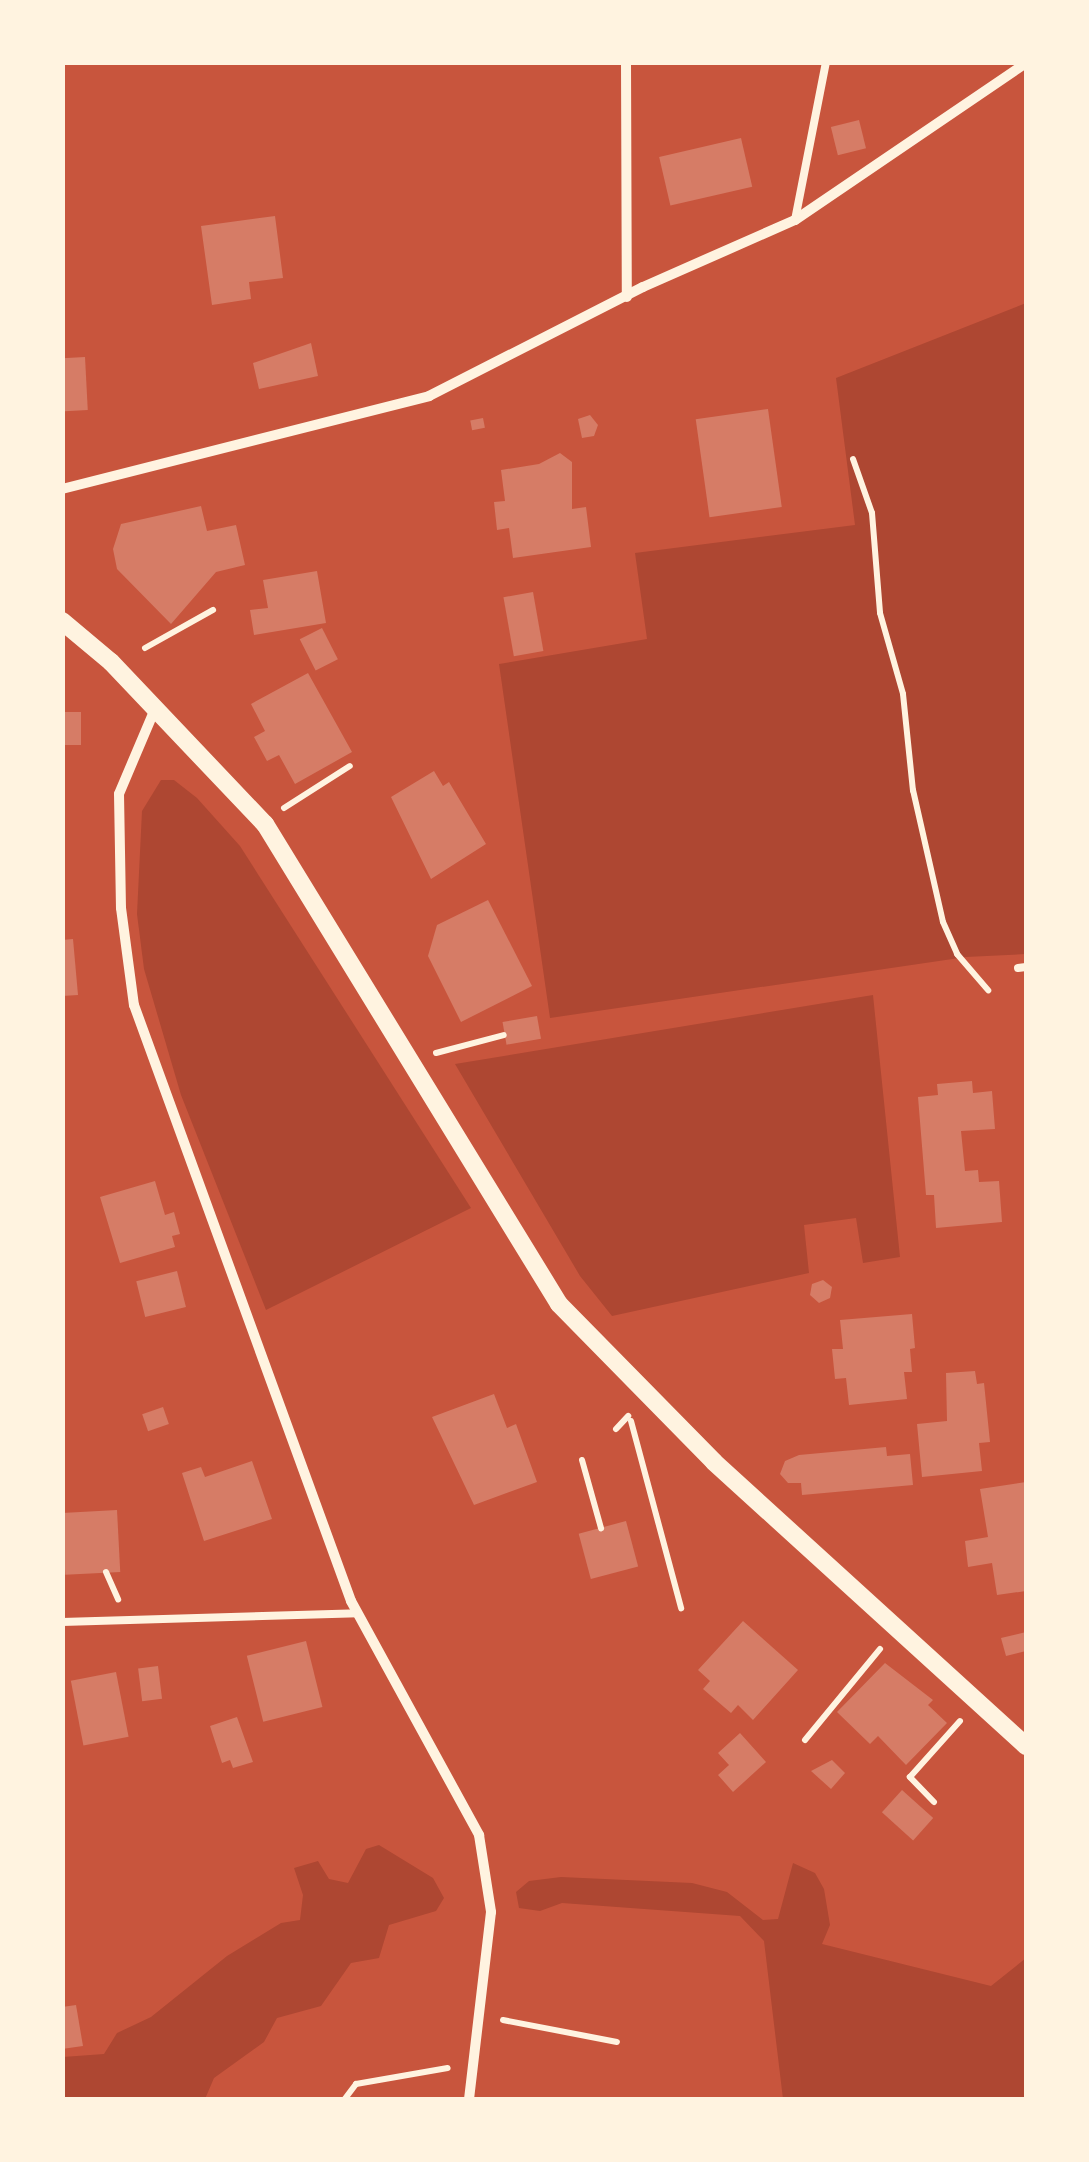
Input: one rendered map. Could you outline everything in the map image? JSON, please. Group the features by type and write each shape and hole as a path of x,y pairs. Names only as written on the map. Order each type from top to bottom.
{"street":[{"path":"626,62 627,297"},
{"path":"62,489 429,396 627,297 795,220 1026,63"},
{"path":"62,621 156,709 265,824 417,1063 559,1304 714,1462 1026,1746"},
{"path":"156,709 119,794 121,908 134,1006 358,1613 479,1835 492,1912 469,2100"}],"lane":[{"path":"795,220 826,62"},
{"path":"62,1622 358,1613"}],"path":[{"path":"853,459 872,513 880,613 903,694 913,790 943,922 957,954 988,990"},
{"path":"145,648 212,610"},
{"path":"302,794 350,766"},
{"path":"446,1048 504,1035"},
{"path":"629,1415 681,1608"},
{"path":"582,1460 601,1528"},
{"path":"106,1572 124,1610"},
{"path":"805,1740 880,1650"},
{"path":"934,1802 910,1777 957,1724"},
{"path":"514,2025 618,2042"},
{"path":"344,2100 356,2084 472,2066"}],"shaded area":[{"path":"1026,303 1026,954 966,957 550,1018 499,664 647,639 635,553 855,525 836,378"},
{"path":"161,780 174,780 197,798 240,846 471,1208 266,1310 181,1095 144,969 137,914 142,811"},
{"path":"873,995 900,1257 863,1263 856,1218 804,1225 809,1273 612,1316 580,1276 455,1064"},
{"path":"379,1845 433,1878 444,1898 436,1911 389,1925 379,1958 351,1963 321,2006 277,2018 264,2042 214,2078 205,2099 63,2099 63,2057 104,2054 117,2033 151,2017 227,1956 281,1923 300,1920 303,1895 294,1868 318,1861 329,1879 348,1883 366,1849"},
{"path":"793,1863 815,1873 824,1889 830,1925 822,1944 991,1986 1026,1958 1026,2099 783,2099 764,1941 740,1916 562,1903 540,1911 519,1908 516,1892 529,1881 561,1877 692,1883 727,1892 763,1920 778,1919"}],"building":[{"path":"859,120 866,148 838,155 831,127"},
{"path":"741,138 752,187 670,206 659,157"},
{"path":"275,216 283,278 249,282 251,299 212,305 201,226"},
{"path":"311,343 318,376 259,389 253,363"},
{"path":"85,357 88,410 65,411 62,358"},
{"path":"768,409 782,507 709,517 696,419"},
{"path":"590,415 598,425 594,436 582,438 578,419"},
{"path":"483,418 485,428 472,430 470,420"},
{"path":"560,453 572,462 572,509 586,507 591,547 513,558 509,528 497,530 494,502 505,501 501,470 539,464"},
{"path":"201,506 207,531 236,525 245,565 216,572 171,624 117,569 113,549 121,524"},
{"path":"317,571 326,623 254,635 250,610 268,608 263,580"},
{"path":"533,592 543,651 514,656 503,597"},
{"path":"322,628 338,659 316,671 300,639"},
{"path":"308,673 352,752 295,784 279,755 267,761 254,737 265,731 251,704"},
{"path":"62,712 81,712 81,745 62,745"},
{"path":"434,771 443,786 449,782 486,844 431,879 391,797"},
{"path":"488,900 532,986 461,1022 428,956 437,925"},
{"path":"73,939 78,995 62,996 62,940"},
{"path":"537,1016 541,1039 507,1045 503,1022"},
{"path":"972,1081 973,1093 992,1091 995,1129 961,1131 965,1171 978,1170 979,1182 999,1181 1002,1222 936,1228 934,1195 926,1195 918,1097 938,1095 937,1084"},
{"path":"155,1181 165,1215 174,1212 180,1234 172,1236 175,1247 120,1263 100,1197"},
{"path":"177,1271 186,1307 145,1317 136,1281"},
{"path":"823,1280 832,1287 830,1298 819,1303 810,1295 812,1284"},
{"path":"912,1314 915,1348 910,1349 912,1372 904,1372 907,1399 849,1405 846,1378 835,1379 832,1349 843,1349 840,1320"},
{"path":"975,1371 977,1384 984,1383 990,1442 979,1443 982,1471 922,1477 917,1424 947,1421 946,1373"},
{"path":"494,1394 507,1428 516,1424 537,1482 474,1505 432,1417"},
{"path":"163,1407 169,1424 148,1431 142,1414"},
{"path":"886,1447 887,1456 910,1454 913,1485 802,1495 801,1483 788,1483 780,1474 785,1461 799,1455"},
{"path":"252,1461 272,1519 204,1541 182,1473 201,1467 205,1477"},
{"path":"1026,1482 1026,1591 997,1595 992,1563 968,1567 965,1541 988,1537 980,1489"},
{"path":"117,1510 120,1572 65,1575 62,1513"},
{"path":"626,1521 638,1566 591,1579 579,1534"},
{"path":"743,1621 798,1670 753,1720 738,1705 731,1713 703,1689 710,1681 698,1670"},
{"path":"1026,1632 1026,1651 1006,1656 1001,1638"},
{"path":"306,1641 322,1707 263,1722 247,1656"},
{"path":"885,1663 933,1700 928,1705 947,1723 906,1765 878,1736 870,1744 837,1712"},
{"path":"158,1666 162,1699 142,1701 138,1668"},
{"path":"116,1672 129,1737 83,1746 71,1681"},
{"path":"237,1717 253,1762 233,1768 230,1760 222,1763 210,1726"},
{"path":"740,1733 766,1762 733,1792 718,1775 729,1765 718,1753"},
{"path":"832,1760 845,1773 831,1789 811,1771"},
{"path":"902,1790 933,1818 913,1840 882,1812"},
{"path":"76,2005 83,2046 62,2049 62,2007"}]}
